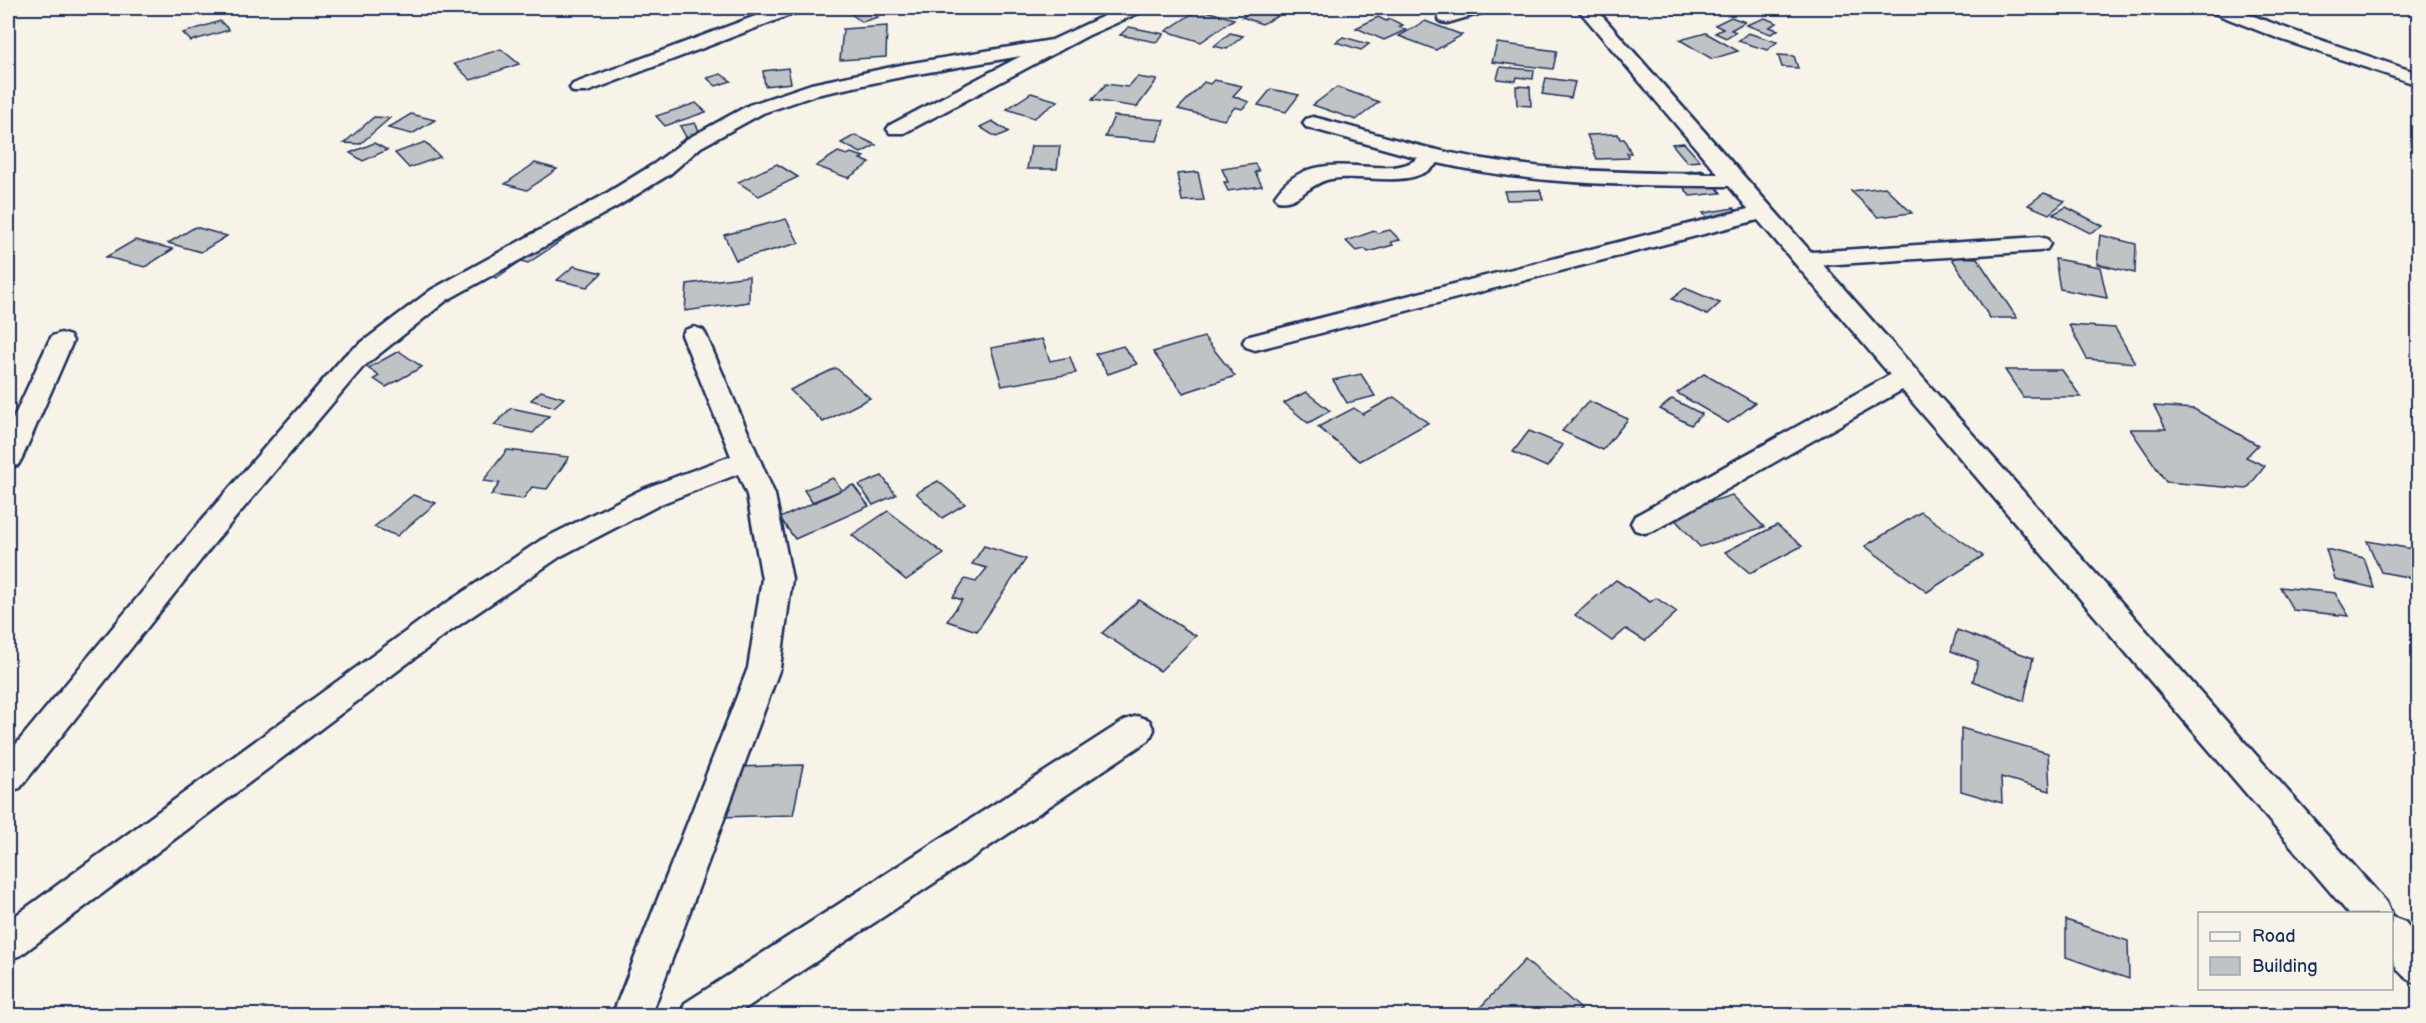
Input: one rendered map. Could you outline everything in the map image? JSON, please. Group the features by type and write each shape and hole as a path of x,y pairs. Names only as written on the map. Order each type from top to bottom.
{"street":[{"path":"580,88 792,8"},
{"path":"897,129 1060,44 1135,8"},
{"path":"1447,18 1479,8"},
{"path":"1586,8 2371,912"},
{"path":"2217,8 2284,34 2418,79"},
{"path":"8,778 210,529 354,361 439,295 610,201 662,169 694,143 756,109 811,90 895,72 1060,44"},
{"path":"1313,123 1466,162 1573,177 1637,180 1736,180"},
{"path":"1286,196 1300,183 1314,176 1330,172 1402,171 1416,168 1434,154"},
{"path":"1255,342 1764,212"},
{"path":"1805,259 2039,244"},
{"path":"631,1016 764,668 777,579 761,495 694,335"},
{"path":"8,458 61,341"},
{"path":"1645,524 1907,376"},
{"path":"8,943 438,624 550,548 653,496 747,460"},
{"path":"699,1016 1137,729"},
{"path":"2393,936 2418,966"}],"building":[{"path":"865,8 878,17 862,22 847,11"},
{"path":"1258,8 1278,16 1262,24 1242,17"},
{"path":"1668,8 1721,8 1678,15"},
{"path":"1199,9 1234,19 1201,42 1166,31"},
{"path":"1378,17 1403,25 1399,27 1406,30 1384,40 1356,28"},
{"path":"1731,17 1745,22 1731,30 1736,32 1726,38 1715,33 1723,29 1715,25"},
{"path":"1765,18 1777,23 1769,27 1778,30 1771,34 1746,25"},
{"path":"220,21 229,30 191,41 183,33"},
{"path":"1425,21 1462,35 1436,50 1399,36"},
{"path":"887,26 886,57 840,60 843,29"},
{"path":"1129,27 1164,34 1156,42 1120,35"},
{"path":"1230,33 1243,36 1227,49 1214,46"},
{"path":"1706,33 1738,51 1712,59 1680,40"},
{"path":"1748,33 1777,42 1767,50 1738,41"},
{"path":"1343,37 1369,44 1361,50 1336,42"},
{"path":"1497,43 1557,51 1553,69 1492,62"},
{"path":"501,49 519,64 471,80 454,64"},
{"path":"1778,55 1794,56 1798,68 1782,67"},
{"path":"1500,67 1534,70 1533,79 1517,77 1516,81 1497,79"},
{"path":"788,68 791,83 765,86 763,71"},
{"path":"721,74 731,81 716,86 707,78"},
{"path":"1137,77 1157,80 1137,107 1092,100 1106,84 1128,87"},
{"path":"1546,78 1575,82 1571,98 1542,94"},
{"path":"1214,80 1242,86 1233,96 1249,102 1242,109 1235,107 1224,120 1178,109 1204,82 1210,84"},
{"path":"1516,86 1530,87 1531,106 1517,105"},
{"path":"1337,87 1379,102 1356,120 1313,105"},
{"path":"1271,89 1299,95 1286,112 1258,105"},
{"path":"1031,93 1058,101 1034,118 1007,109"},
{"path":"696,103 706,112 665,126 656,116"},
{"path":"411,114 435,120 412,134 388,128"},
{"path":"1114,116 1164,120 1157,141 1105,137"},
{"path":"374,117 390,118 360,144 344,143"},
{"path":"992,121 1009,132 996,137 980,127"},
{"path":"695,123 701,134 686,137 680,126"},
{"path":"1618,134 1620,139 1624,139 1631,153 1627,153 1629,158 1597,159 1587,135"},
{"path":"855,135 876,145 861,153 841,143"},
{"path":"425,142 440,157 409,168 395,153"},
{"path":"374,143 387,150 363,161 350,153"},
{"path":"1684,143 1700,161 1687,162 1672,144"},
{"path":"1031,146 1060,146 1057,169 1027,169"},
{"path":"838,152 864,157 860,159 870,163 848,178 816,166"},
{"path":"535,163 557,169 527,190 505,184"},
{"path":"777,164 798,177 759,196 738,182"},
{"path":"1255,164 1259,171 1255,172 1262,186 1228,191 1224,182 1228,182 1222,169"},
{"path":"1703,170 1721,193 1690,196 1673,173"},
{"path":"1198,172 1204,200 1182,201 1177,174"},
{"path":"1885,187 1912,213 1878,217 1851,191"},
{"path":"1540,190 1543,199 1507,200 1504,191"},
{"path":"2044,193 2065,201 2049,214 2028,205"},
{"path":"2066,207 2103,226 2090,233 2053,214"},
{"path":"1734,208 1744,219 1712,223 1703,213"},
{"path":"786,219 799,243 736,260 724,235"},
{"path":"195,227 227,236 201,252 168,243"},
{"path":"535,230 564,239 528,263 521,261 496,278 474,269"},
{"path":"1390,230 1400,240 1391,242 1393,245 1368,252 1365,249 1356,251 1346,241 1374,231 1377,233"},
{"path":"2100,235 2136,244 2135,273 2097,264"},
{"path":"135,240 173,249 145,267 106,257"},
{"path":"1951,257 1977,258 2017,318 1990,318"},
{"path":"2055,259 2100,267 2107,298 2060,289"},
{"path":"574,266 602,273 587,287 557,280"},
{"path":"749,276 749,302 685,311 687,284"},
{"path":"1685,288 1720,303 1707,315 1672,299"},
{"path":"2069,325 2115,328 2135,363 2087,359"},
{"path":"1204,337 1235,376 1183,393 1153,352"},
{"path":"1042,339 1050,361 1070,357 1076,373 1002,386 991,348"},
{"path":"1123,346 1137,364 1108,374 1095,354"},
{"path":"399,351 422,367 386,387 374,379 379,376 368,368"},
{"path":"836,368 870,398 823,422 790,390"},
{"path":"2005,370 2062,370 2081,397 2023,397"},
{"path":"1361,374 1375,396 1347,403 1333,380"},
{"path":"1704,374 1755,403 1728,423 1677,393"},
{"path":"541,391 564,398 554,407 531,400"},
{"path":"1306,392 1330,411 1308,423 1284,403"},
{"path":"1394,397 1428,423 1360,461 1318,427 1354,408 1363,414"},
{"path":"1672,399 1702,414 1691,425 1660,409"},
{"path":"1589,401 1628,419 1603,450 1562,431"},
{"path":"2154,406 2194,409 2258,445 2246,457 2265,466 2247,489 2166,482 2130,429 2166,429"},
{"path":"511,408 549,416 533,433 494,425"},
{"path":"1529,431 1563,445 1547,467 1513,452"},
{"path":"507,450 569,457 547,489 532,487 523,499 491,495 500,483 483,481"},
{"path":"882,476 896,495 873,505 859,485"},
{"path":"833,478 842,490 812,502 804,490"},
{"path":"938,481 965,504 942,518 916,493"},
{"path":"853,485 869,506 795,539 780,518"},
{"path":"413,495 436,503 397,536 374,527"},
{"path":"1732,495 1764,527 1700,547 1670,514"},
{"path":"888,511 944,554 906,580 852,535"},
{"path":"1921,512 1983,556 1927,592 1865,546"},
{"path":"1777,525 1802,546 1750,573 1725,552"},
{"path":"2367,541 2418,550 2418,579 2381,572"},
{"path":"984,546 1026,559 977,631 947,621 962,600 953,597 965,579 976,582 987,568 972,564"},
{"path":"2326,549 2364,558 2374,588 2335,579"},
{"path":"1616,580 1650,602 1656,598 1677,612 1645,641 1626,629 1612,641 1575,615"},
{"path":"2280,587 2335,593 2349,616 2293,610"},
{"path":"1139,600 1196,636 1160,671 1102,633"},
{"path":"1957,630 2033,658 2024,701 1973,681 1978,661 1951,651"},
{"path":"1961,728 2048,753 2050,791 2001,777 2002,803 1961,791"},
{"path":"803,765 793,815 720,817 733,767"},
{"path":"2066,920 2128,941 2129,979 2066,957"},
{"path":"1525,960 1581,1009 1575,1016 1472,1016"},
{"path":"2119,1008 2145,1016 2120,1016"}]}
